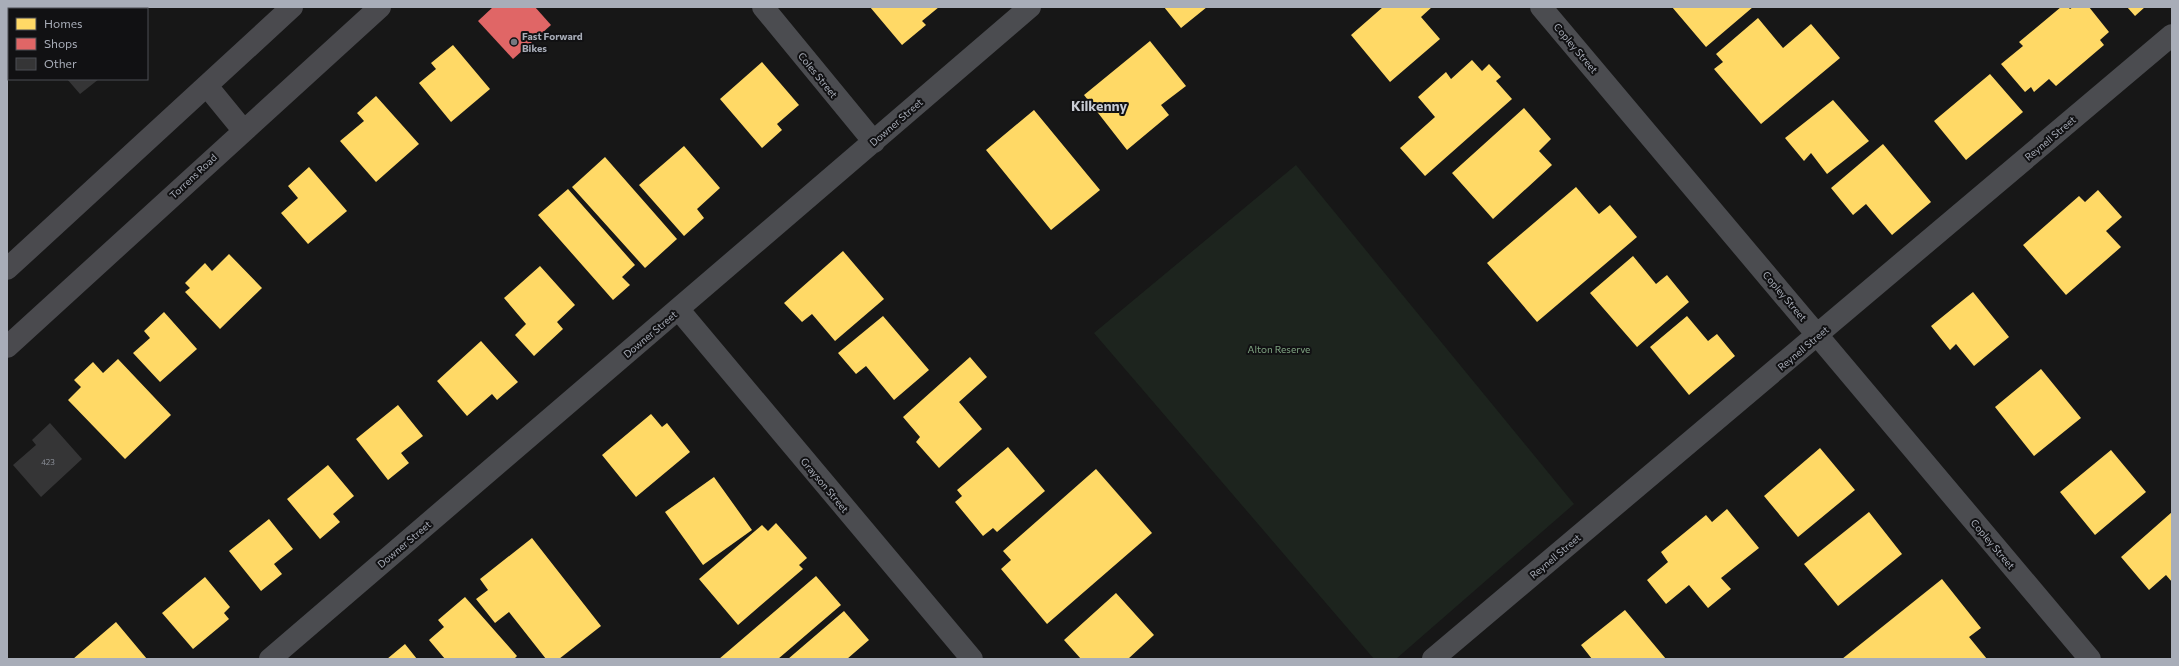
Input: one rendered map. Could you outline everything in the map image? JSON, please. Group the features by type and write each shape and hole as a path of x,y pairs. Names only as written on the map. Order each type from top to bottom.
{"main road":[{"path":"7,269 292,7"},
{"name":"Torrens Road","path":"7,347 243,130 380,7"},
{"path":"207,86 243,130"}],"street":[{"name":"Coles Street","path":"762,7 874,142"},
{"name":"Downer Street","path":"270,659 679,310 1030,7"},
{"name":"Copley Street","path":"1541,7 2090,659"},
{"name":"Reynell Street","path":"1433,659 2172,35"},
{"name":"Grayson Street","path":"679,310 972,659"}],"green space":[{"name":"Alton Reserve","path":"1296,165 1574,504 1396,659 1374,659 1094,333"}],"building: Homes":[{"path":"870,7 939,7 922,21 926,25 902,45"},
{"path":"1164,7 1207,7 1181,28"},
{"path":"1383,7 1432,7 1421,17 1440,39 1390,82 1351,35"},
{"path":"1672,7 1753,7 1706,47"},
{"path":"2061,7 2068,7 2070,9 2073,7 2089,7 2109,32 2100,40 2104,45 2056,86 2049,79 2034,92 2031,87 2025,92 2001,64 2023,46 2019,42"},
{"path":"2127,7 2145,7 2135,16"},
{"path":"1758,18 1783,48 1811,24 1840,58 1761,124 1714,69 1723,62 1716,54"},
{"path":"1150,41 1186,86 1161,105 1169,115 1127,150 1084,95"},
{"path":"453,45 490,89 451,122 419,83 436,69 431,63"},
{"path":"1472,60 1482,71 1489,64 1501,77 1496,81 1512,99 1425,176 1400,148 1435,117 1418,97 1446,72 1451,79"},
{"path":"762,62 799,105 777,124 782,130 762,148 720,99"},
{"path":"1990,74 2023,112 1966,160 1934,121"},
{"path":"376,96 419,144 376,182 340,141 364,121 357,113"},
{"path":"1833,100 1869,141 1827,174 1811,153 1804,161 1785,138"},
{"path":"1524,108 1551,139 1539,151 1552,165 1493,219 1452,173"},
{"path":"1034,110 1100,190 1051,230 986,150"},
{"path":"1883,144 1931,202 1892,235 1866,204 1853,215 1831,188"},
{"path":"684,146 720,188 697,209 704,218 684,236 639,185"},
{"path":"605,157 677,239 645,268 572,187"},
{"path":"309,167 347,211 308,244 281,213 298,198 288,186"},
{"path":"1576,187 1599,214 1610,205 1637,237 1537,322 1487,263"},
{"path":"568,189 635,265 622,277 630,285 613,300 538,215"},
{"path":"2098,190 2122,217 2106,231 2121,247 2066,295 2023,245 2079,196 2085,202"},
{"path":"843,251 884,299 835,341 812,314 802,322 784,303"},
{"path":"229,254 262,288 220,329 185,292 190,288 185,283 205,263 212,271"},
{"path":"1633,256 1656,284 1667,275 1689,302 1637,347 1590,293"},
{"path":"540,266 575,305 557,322 563,329 534,356 515,335 526,324 504,298"},
{"path":"1973,292 2009,337 1974,366 1956,344 1950,350 1931,326"},
{"path":"164,312 197,349 160,382 133,353 150,338 144,331"},
{"path":"883,316 929,370 894,400 866,366 856,374 838,353"},
{"path":"1687,316 1708,341 1717,334 1735,356 1689,395 1650,347"},
{"path":"481,341 518,382 497,400 492,394 467,416 437,381"},
{"path":"970,357 987,377 959,402 982,429 939,468 916,442 920,437 903,417"},
{"path":"118,359 171,415 125,459 68,400 81,387 74,380 93,362 103,373"},
{"path":"2041,369 2081,418 2034,456 1995,407"},
{"path":"398,405 423,436 401,453 409,463 388,480 356,439"},
{"path":"651,414 662,427 667,423 690,452 636,497 602,455"},
{"path":"1008,447 1045,491 997,532 993,528 983,536 955,502 962,496 957,490"},
{"path":"1820,448 1855,490 1798,537 1764,496"},
{"path":"2111,450 2146,492 2095,535 2060,492"},
{"path":"328,465 354,496 333,514 340,522 320,539 287,499"},
{"path":"1096,469 1152,533 1047,624 1001,569 1011,560 1003,551"},
{"path":"714,477 752,530 703,565 665,512"},
{"path":"1727,509 1759,548 1721,578 1731,589 1708,608 1689,585 1666,604 1647,580 1668,562 1661,552 1706,515 1712,522"},
{"path":"1869,512 1902,554 1838,606 1804,564"},
{"path":"2172,512 2172,582 2166,575 2149,590 2121,557"},
{"path":"269,519 293,549 274,564 282,574 261,591 229,551"},
{"path":"776,523 807,558 799,565 803,569 738,625 699,579 762,525 768,531"},
{"path":"532,538 601,626 559,659 546,659 509,612 495,623 476,599 488,590 480,579"},
{"path":"816,576 841,605 778,659 719,659"},
{"path":"205,577 230,607 224,613 229,619 193,649 162,613"},
{"path":"1942,579 1981,628 1969,637 1987,659 1842,659"},
{"path":"1116,593 1154,635 1128,659 1081,659 1064,640"},
{"path":"465,597 517,656 514,659 445,659 429,640 444,627 438,620"},
{"path":"1625,610 1666,659 1592,659 1581,645"},
{"path":"844,611 869,640 847,659 788,659"},
{"path":"116,622 147,659 73,659"},
{"path":"405,644 417,659 387,659"}],"building: Shops":[{"name":"Fast Forward Bikes","path":"493,7 535,7 551,25 513,59 478,21"}],"building: Other":[{"path":"7,7 96,8 8,8 8,10"},
{"path":"68,80 98,80 80,94"},
{"path":"50,423 82,459 41,497 13,465 36,445 32,440"}],"place":[{"name":"Fast Forward Bikes","path":"514,42"}],"district":[{"name":"Kilkenny","path":"1099,105"}]}
